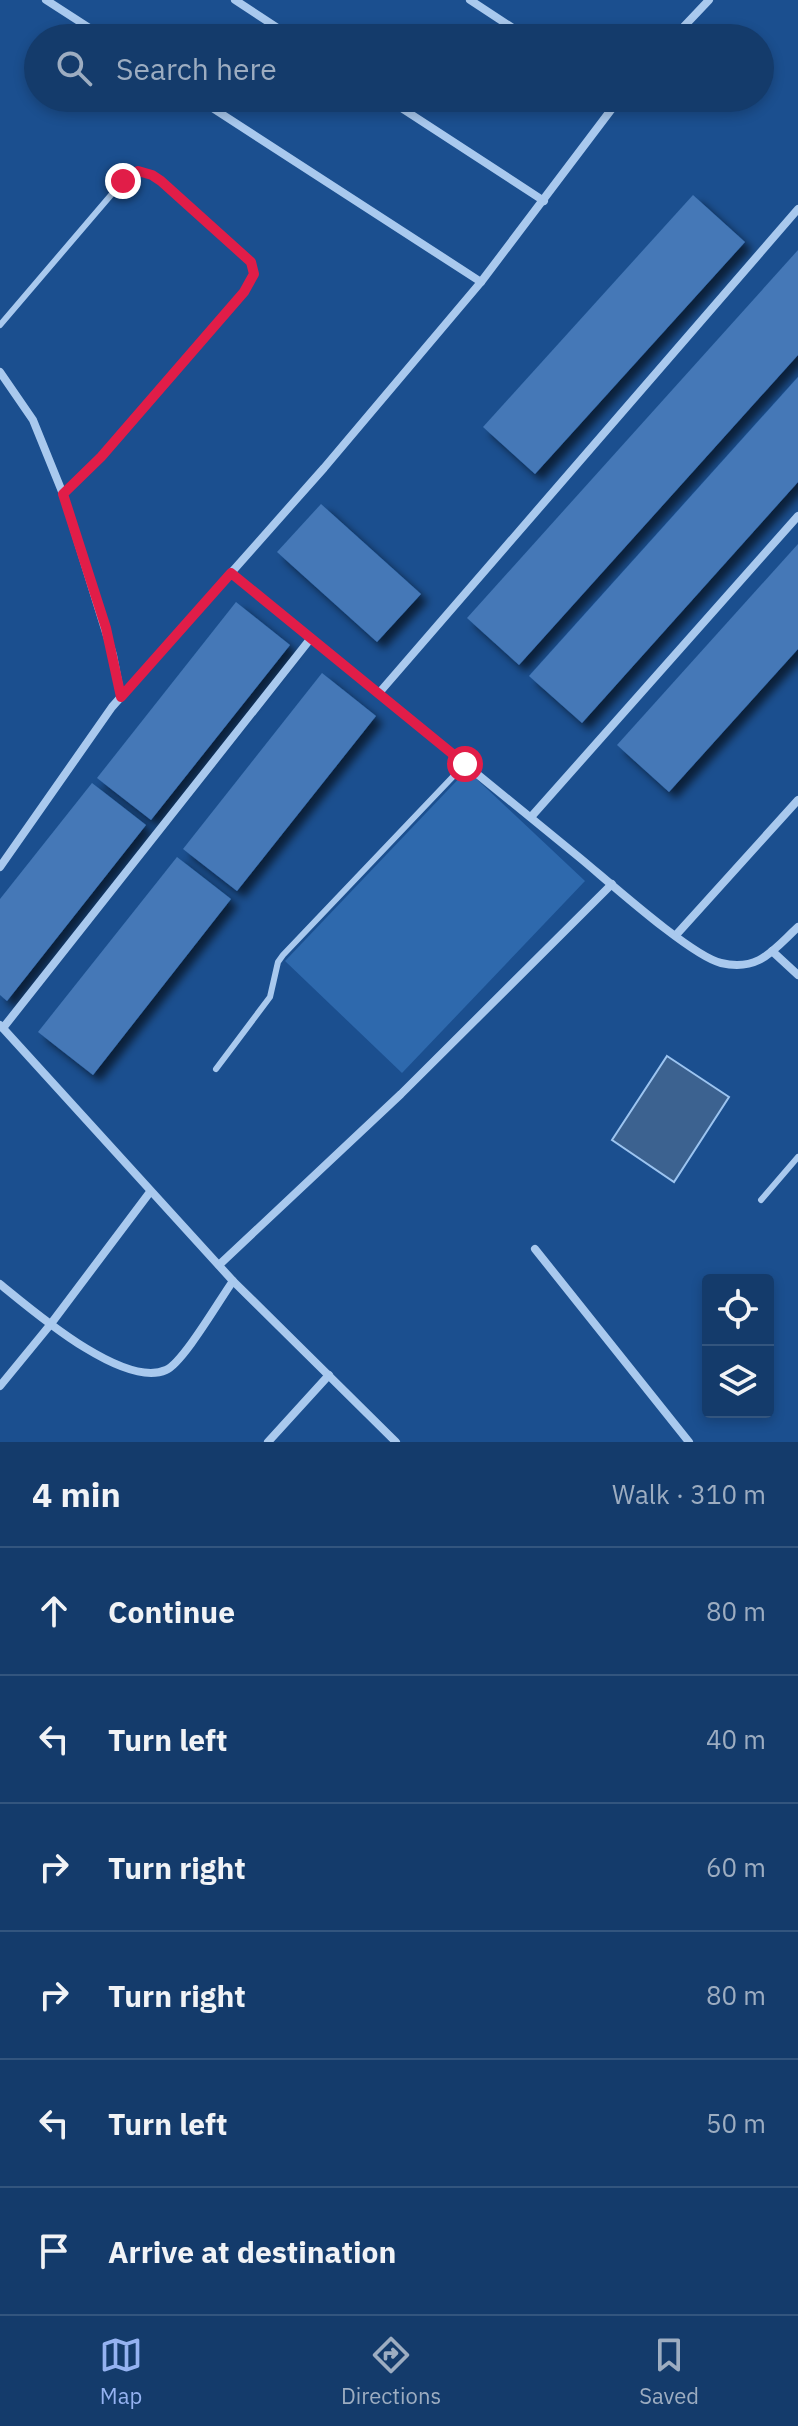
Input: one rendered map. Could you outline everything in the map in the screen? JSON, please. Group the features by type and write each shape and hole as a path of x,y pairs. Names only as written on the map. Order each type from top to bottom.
{"street":[{"path":"46,0 83,24"},
{"path":"235,0 272,24"},
{"path":"470,0 507,24"},
{"path":"686,24 709,0"},
{"path":"219,112 481,282"},
{"path":"407,112 544,201"},
{"path":"0,867 121,697 481,282 610,112"},
{"path":"379,693 798,209"},
{"path":"0,372 33,420 63,494 106,628 121,697"},
{"path":"531,817 798,516"},
{"path":"231,573 612,884 676,935 718,963 744,967 762,960 798,927"},
{"path":"311,638 2,1026 233,1281 396,1442"},
{"path":"676,935 798,800"},
{"path":"219,1265 401,1094 612,884"},
{"path":"772,951 798,975"},
{"path":"0,1386 150,1192"},
{"path":"535,1249 689,1442"},
{"path":"0,1284 50,1325 107,1361 144,1373 167,1370 184,1353 233,1281"},
{"path":"268,1442 329,1375"}],"lane":[{"path":"0,325 123,181 138,171 161,181 254,268 244,292 101,457 63,494"},
{"path":"216,1069 270,997 278,962 283,955 465,764"},
{"path":"761,1200 798,1157"}],"shaded area":[{"path":"467,770 585,881 402,1073 285,961"},
{"path":"667,1056 729,1097 674,1182 612,1140"}],"building":[{"path":"693,195 745,242 535,474 483,427"},
{"path":"798,250 798,355 519,665 467,618"},
{"path":"798,377 798,482 582,723 529,676"},
{"path":"321,504 421,594 377,642 277,552"},
{"path":"798,544 798,649 669,792 617,745"},
{"path":"236,602 290,645 151,820 97,778"},
{"path":"322,673 376,716 237,891 183,849"},
{"path":"92,783 146,825 7,1001 0,995 0,899"},
{"path":"177,857 231,899 93,1075 38,1032"}],"route":[{"path":"123,181 132,173 143,171 161,181 251,262 254,274 244,292 101,457 63,494 106,628 121,697 231,573 465,764"}]}
